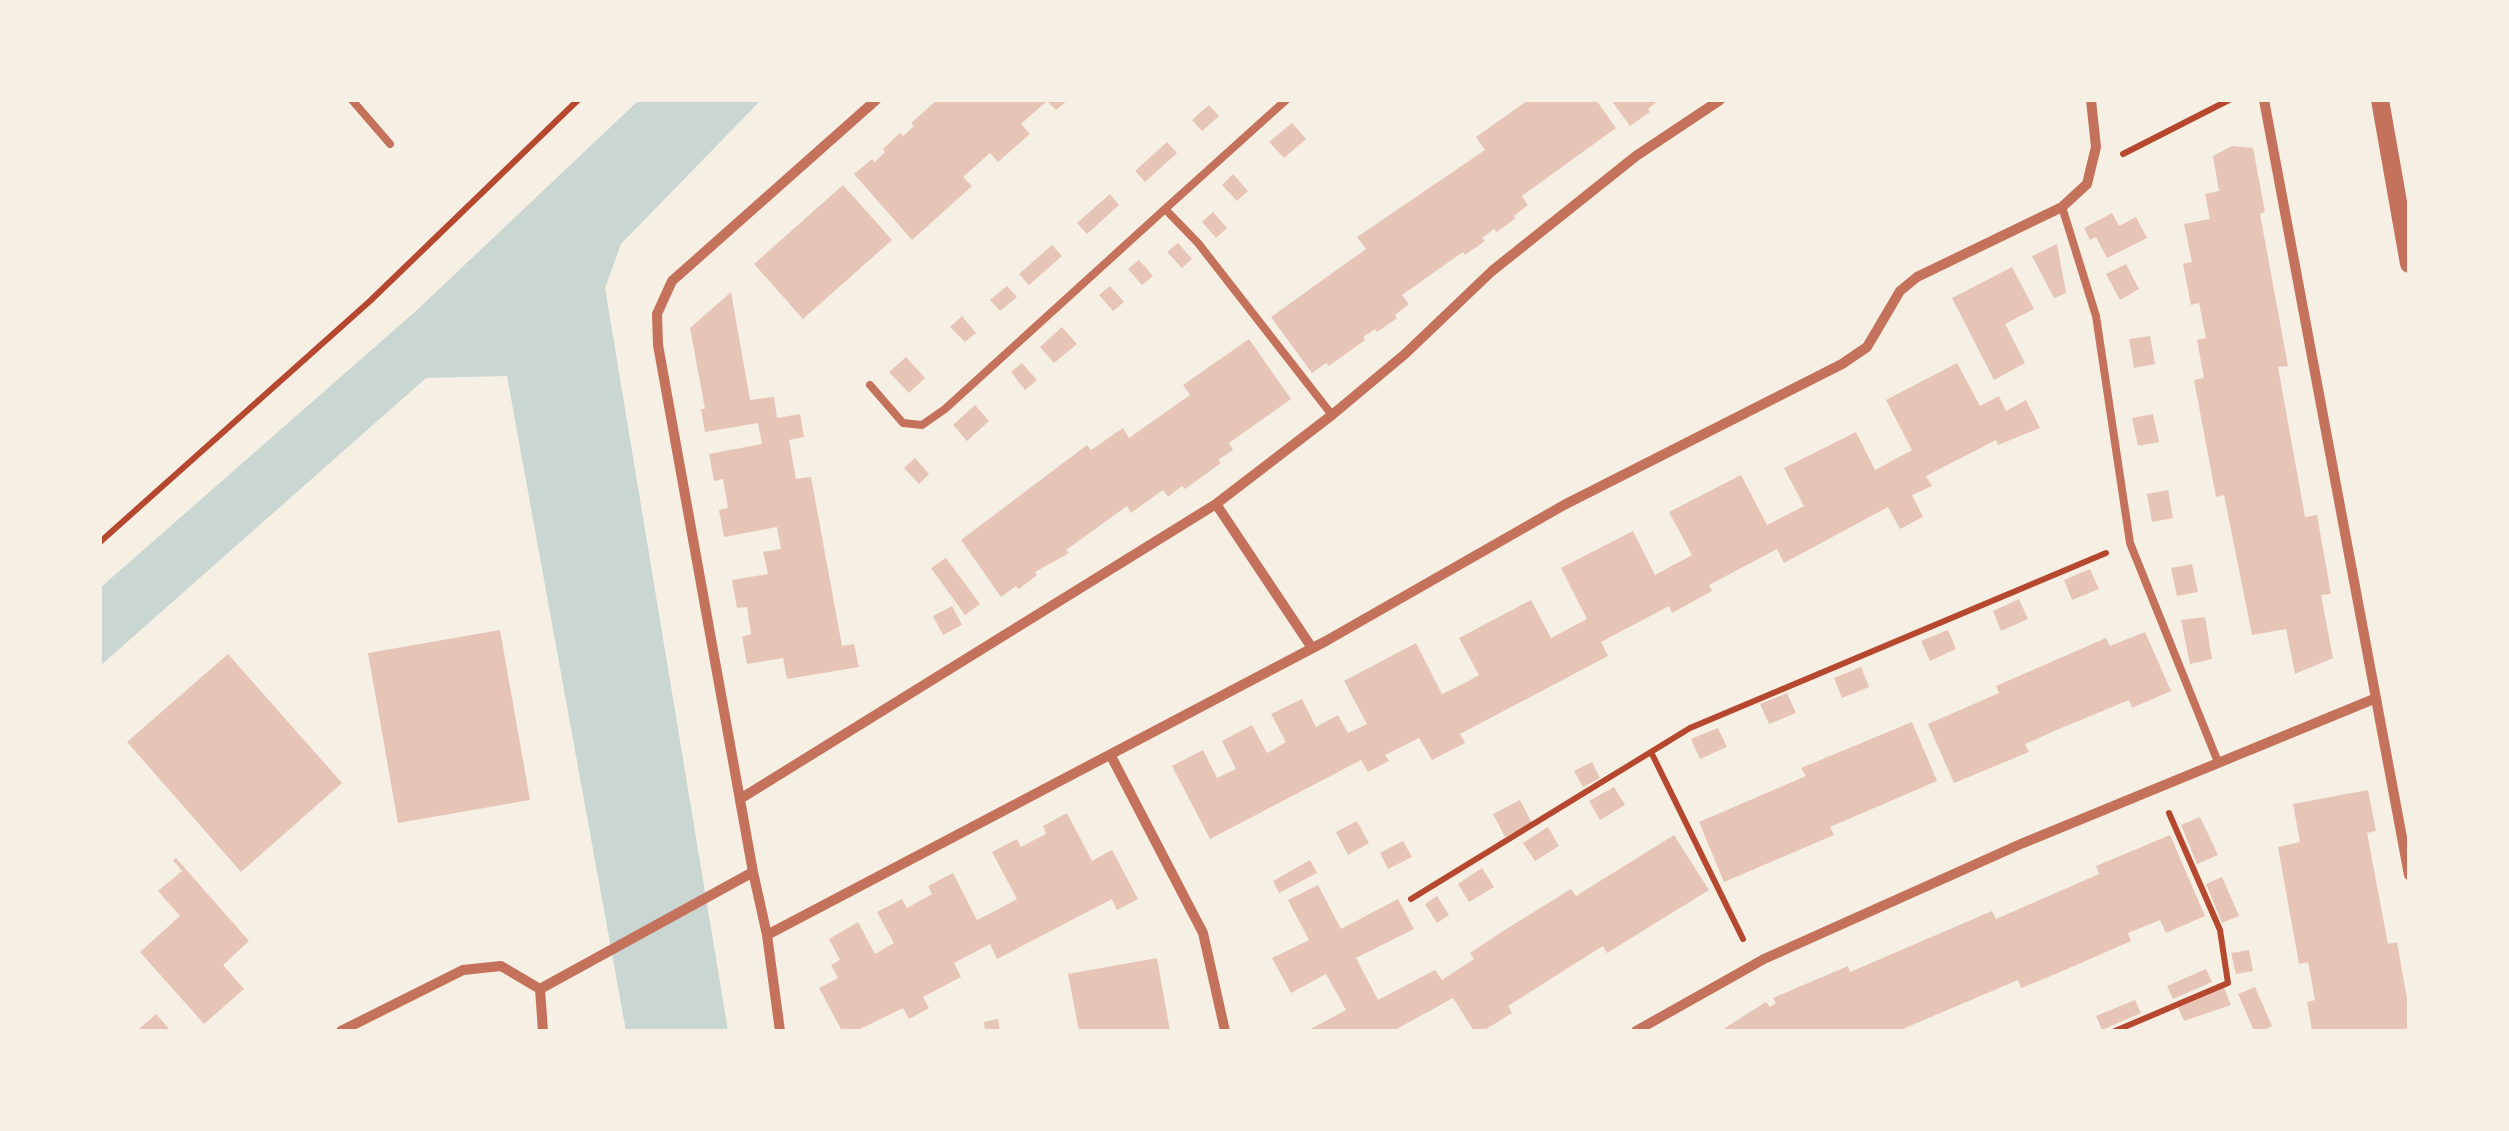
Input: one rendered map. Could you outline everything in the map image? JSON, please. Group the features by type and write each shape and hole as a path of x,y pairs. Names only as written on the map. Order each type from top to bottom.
{"street":[{"path":"780,1031 767,935 752,872 658,345 657,314 672,281 876,100"},
{"path":"740,799 1216,504 1332,416 1492,272 1636,156 1720,100"},
{"path":"767,935 1312,648 1564,505 1842,364 1867,347 1900,292 1917,276 2062,207 2087,184 2096,146 2091,100"},
{"path":"2264,100 2409,875"},
{"path":"2380,100 2409,264"},
{"path":"1216,504 1312,648"},
{"path":"1636,1031 1755,964 2023,843 2376,698"},
{"path":"1110,756 1204,934 1226,1031"},
{"path":"540,989 752,872"},
{"path":"341,1031 463,970 501,966 540,989"},
{"path":"540,989 543,1031"}],"lane":[{"path":"352,100 390,144"},
{"path":"870,384 903,423 922,425 1286,100"},
{"path":"2062,207 2096,316 2130,542 2218,762"},
{"path":"1165,209 1198,243 1332,416"},
{"path":"1658,1018 1666,1031"}],"path":[{"path":"100,542 370,302 578,100"},
{"path":"2090,171 2229,100"},
{"path":"1411,899 1690,728 2130,542"},
{"path":"1650,752 1755,964"},
{"path":"2116,1031 2228,983 2220,930 2158,787"}],"shaded area":[{"path":"639,100 761,100 621,244 605,288 728,1031 626,1031 507,376 426,378 100,666 100,588 417,310"}],"building":[{"path":"937,100 1068,100 1056,110 1047,101 1021,124 1030,134 998,162 990,153 963,177 972,186 912,240 854,174 872,159 875,162 885,152 883,149 900,133 903,136 914,126 911,123"},
{"path":"1528,100 1596,100 1616,128 1522,196 1528,205 1516,218 1497,232 1494,229 1482,238 1485,241 1402,295 1409,304 1395,315 1397,318 1363,337 1365,340 1329,366 1326,363 1312,373 1271,317 1366,249 1357,237 1485,150 1476,137"},
{"path":"1611,100 1659,100 1630,126"},
{"path":"1209,105 1219,116 1202,131 1192,120"},
{"path":"1292,123 1306,139 1284,158 1269,142"},
{"path":"1167,142 1177,153 1145,182 1135,171"},
{"path":"2232,146 2253,148 2265,212 2260,214 2288,366 2278,367 2305,517 2317,515 2331,594 2321,595 2333,658 2295,674 2286,629 2252,635 2224,495 2216,497 2194,380 2204,378 2197,340 2206,338 2199,303 2191,305 2183,264 2192,262 2184,224 2210,219 2205,194 2219,191 2213,156"},
{"path":"1233,174 1248,191 1237,201 1222,185"},
{"path":"843,185 892,240 803,319 754,264"},
{"path":"1110,194 1119,205 1087,234 1077,223"},
{"path":"1213,212 1227,228 1216,238 1202,222"},
{"path":"2112,213 2119,226 2136,217 2147,238 2107,258 2096,237 2090,240 2084,228"},
{"path":"1178,243 1192,259 1182,268 1167,252"},
{"path":"2057,244 2066,293 2054,298 2032,256"},
{"path":"1052,245 1062,256 1029,285 1019,274"},
{"path":"1139,260 1153,276 1142,285 1128,269"},
{"path":"2126,264 2139,289 2120,300 2106,274"},
{"path":"2012,267 2034,309 2005,324 2025,363 1994,380 1952,298"},
{"path":"1007,286 1017,297 1000,311 990,300"},
{"path":"1110,286 1124,302 1113,311 1099,295"},
{"path":"731,292 750,400 774,397 777,418 800,414 804,437 789,440 796,479 811,477 842,646 854,644 859,667 787,679 783,658 747,664 742,637 751,634 747,607 737,608 732,580 768,574 763,552 781,549 777,527 724,537 719,510 728,508 723,479 714,481 709,454 762,444 758,423 705,432 701,409 705,409 690,328"},
{"path":"962,316 976,333 965,342 950,327"},
{"path":"1062,327 1077,344 1054,363 1040,347"},
{"path":"2150,336 2155,364 2134,368 2129,339"},
{"path":"1249,339 1291,399 1229,443 1233,450 1218,460 1221,463 1185,489 1182,486 1168,497 1163,490 1131,513 1127,506 1066,550 1069,553 1035,572 1037,575 1019,589 1016,586 1001,597 961,540 1087,445 1091,450 1123,428 1129,438 1190,395 1183,385"},
{"path":"906,357 925,378 909,393 889,372"},
{"path":"1022,363 1037,380 1025,390 1011,372"},
{"path":"1957,363 1980,406 1999,396 2006,411 2026,400 2040,428 1998,445 1996,440 1926,476 1932,486 1912,495 1923,517 1900,529 1888,507 1784,563 1777,549 1709,585 1712,591 1672,613 1669,606 1601,642 1608,656 1460,734 1465,743 1432,760 1419,738 1385,755 1389,761 1368,772 1361,760 1210,839 1172,766 1203,750 1217,778 1236,769 1222,741 1252,725 1267,753 1286,742 1271,714 1302,699 1316,727 1338,715 1348,733 1367,724 1344,681 1416,643 1442,694 1461,685 1479,675 1459,638 1531,600 1551,638 1587,619 1561,568 1633,531 1655,575 1692,555 1669,512 1741,475 1767,525 1804,506 1784,468 1856,432 1875,470 1912,450 1886,400"},
{"path":"975,405 989,421 967,441 953,425"},
{"path":"2153,414 2159,442 2138,446 2132,418"},
{"path":"915,458 929,474 919,484 904,468"},
{"path":"2168,490 2173,518 2152,522 2147,494"},
{"path":"946,558 980,604 965,615 931,568"},
{"path":"2192,564 2198,592 2177,596 2171,568"},
{"path":"2090,569 2099,589 2072,600 2064,580"},
{"path":"2019,599 2028,619 2001,631 1993,611"},
{"path":"952,606 962,625 943,635 933,616"},
{"path":"2205,617 2212,659 2190,664 2181,620"},
{"path":"500,630 530,800 398,823 368,653"},
{"path":"1948,630 1956,649 1930,661 1921,641"},
{"path":"2145,632 2171,691 2132,708 2129,700 2059,729 2025,744 2029,752 1954,783 1928,724 1999,693 1996,686 2106,638 2110,646"},
{"path":"228,654 342,783 241,872 127,742"},
{"path":"1861,667 1869,687 1842,698 1834,678"},
{"path":"1787,693 1796,713 1769,724 1760,704"},
{"path":"1912,722 1937,781 1830,827 1834,835 1724,882 1699,822 1806,776 1801,768"},
{"path":"1718,728 1727,747 1700,759 1691,739"},
{"path":"1592,762 1600,778 1583,787 1574,771"},
{"path":"1614,787 1625,805 1600,820 1589,801"},
{"path":"2368,790 2376,831 2367,833 2388,944 2397,942 2409,1031 2312,1031 2307,1002 2315,1000 2308,962 2299,964 2278,847 2300,842 2293,804"},
{"path":"1520,800 1532,823 1505,837 1493,814"},
{"path":"1067,813 1092,861 1112,850 1138,899 1117,910 1112,899 997,959 990,944 954,963 961,977 923,997 929,1008 909,1019 903,1008 856,1031 842,1031 819,988 838,978 831,965 840,960 829,939 858,922 875,954 894,943 877,912 902,899 907,908 932,894 928,886 953,873 977,920 997,910 1017,899 992,852 1017,839 1021,847 1046,834 1043,826"},
{"path":"2200,817 2218,855 2197,864 2181,825"},
{"path":"1357,821 1369,843 1348,855 1336,832"},
{"path":"1548,827 1559,846 1535,861 1523,843"},
{"path":"1674,835 1709,890 1607,953 1603,946 1508,1006 1512,1013 1483,1031 1474,1031 1453,998 1393,1031 1307,1031 1346,1010 1326,974 1291,993 1272,958 1309,940 1288,900 1318,885 1341,929 1398,899 1414,929 1356,958 1378,1000 1435,970 1442,980 1474,959 1470,953 1503,931 1571,889 1576,896"},
{"path":"2170,835 2205,916 2166,933 2160,920 2128,933 2131,941 2058,973 2021,988 2018,980 1898,1031 1720,1031 1766,1002 1770,1007 1776,1003 1773,998 1848,966 1850,972 1992,911 1996,919 2099,874 2096,866"},
{"path":"1403,841 1412,857 1388,869 1380,853"},
{"path":"176,858 249,941 223,965 244,989 204,1024 140,952 180,916 158,891 182,871 173,860"},
{"path":"1310,860 1317,873 1279,893 1273,881"},
{"path":"1482,868 1494,887 1469,902 1458,884"},
{"path":"2222,877 2239,916 2222,923 2206,884"},
{"path":"1437,896 1449,915 1437,923 1425,904"},
{"path":"2249,950 2253,971 2236,974 2231,953"},
{"path":"1157,958 1170,1031 1079,1031 1068,974"},
{"path":"2206,969 2212,982 2173,999 2167,986"},
{"path":"2255,987 2272,1026 2261,1031 2254,1031 2238,994"},
{"path":"2224,988 2231,1005 2184,1021 2178,1008"},
{"path":"2135,1000 2141,1013 2102,1030 2096,1016"},
{"path":"156,1014 171,1031 137,1031"},
{"path":"998,1019 1000,1031 985,1031 984,1022"}]}
